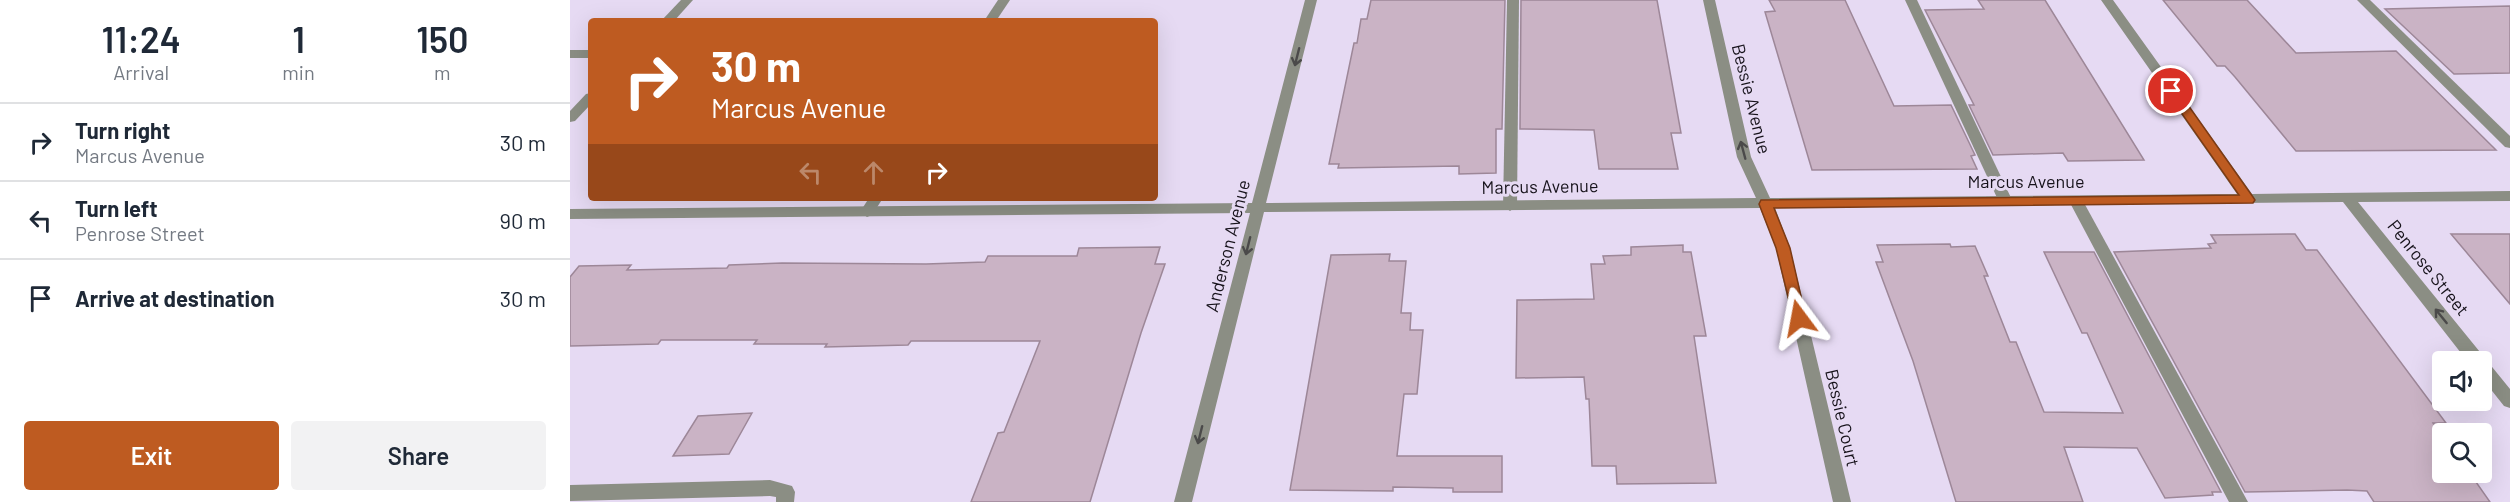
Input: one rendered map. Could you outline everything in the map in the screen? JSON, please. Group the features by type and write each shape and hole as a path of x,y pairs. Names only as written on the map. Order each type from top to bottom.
{"street":[{"path":"670,18 687,0"},
{"path":"992,18 1004,0"},
{"name":"Anderson Avenue","path":"1183,502 1311,0"},
{"path":"1510,206 1513,0"},
{"name":"Bessie Avenue","path":"1709,0 1744,157 1766,204"},
{"path":"1911,0 2006,201"},
{"path":"2107,0 2249,200"},
{"path":"2363,0 2510,144"},
{"path":"570,54 588,54"},
{"path":"570,118 588,100"},
{"name":"Marcus Avenue","path":"570,214 2510,196"},
{"name":"Penrose Street","path":"2347,198 2469,351"},
{"path":"867,212 874,201"},
{"path":"2076,201 2240,502"},
{"name":"Bessie Court","path":"1766,204 1783,248 1842,502"},
{"path":"2492,379 2510,401"},
{"path":"570,493 770,488 786,492 785,502"}],"building":[{"path":"1371,0 1505,0 1502,129 1496,129 1496,173 1459,174 1459,166 1338,168 1339,164 1329,164 1354,43 1357,43 1361,19 1367,19"},
{"path":"1521,0 1657,0 1681,133 1671,133 1678,169 1599,169 1594,130 1520,129"},
{"path":"1769,0 1845,0 1894,106 1951,105 1975,155 1971,156 1977,169 1812,170 1765,12 1775,11"},
{"path":"1978,0 2045,0 2144,160 2068,161 2063,153 1993,155 1969,105 1974,105 1925,10 1984,9"},
{"path":"2163,0 2247,0 2296,53 2396,51 2496,150 2296,151 2235,77 2225,66 2217,66"},
{"path":"2510,6 2510,73 2454,74 2385,9"},
{"path":"2295,234 2306,250 2317,250 2432,404 2432,411 2437,411 2446,423 2432,423 2432,483 2477,483 2490,502 2374,502 2367,491 2347,490 2245,492 2114,252 2211,248 2208,244 2216,243 2211,235"},
{"path":"2451,234 2510,234 2510,304"},
{"path":"1950,244 1951,247 1975,246 1988,276 1984,276 2010,342 2016,342 2044,412 2123,413 2087,333 2082,333 2044,252 2094,252 2221,492 2212,492 2213,495 2165,498 2137,448 2064,447 2083,502 1956,502 1913,361 1876,262 1883,262 1877,245"},
{"path":"1683,245 1683,252 1691,252 1706,336 1694,336 1716,483 1617,484 1616,466 1592,466 1589,399 1586,399 1584,377 1516,378 1517,300 1594,299 1591,264 1605,264 1603,256 1631,255 1631,247"},
{"path":"1160,247 1155,264 1165,264 1141,333 1090,502 971,502 998,433 1004,432 1040,341 911,341 908,345 825,347 827,344 754,344 757,340 661,340 658,344 570,346 570,277 579,266 631,265 627,270 727,268 729,265 782,263 926,264 985,262 988,256 1077,256 1079,248"},
{"path":"1390,254 1389,261 1406,261 1401,313 1411,313 1410,330 1423,330 1417,394 1404,394 1397,456 1502,456 1502,492 1453,492 1453,488 1393,487 1393,491 1290,490 1331,255"},
{"path":"752,413 729,454 673,456 698,416"}],"route":[{"path":"1799,318 1783,248 1766,204 2249,200 2171,91"}]}
